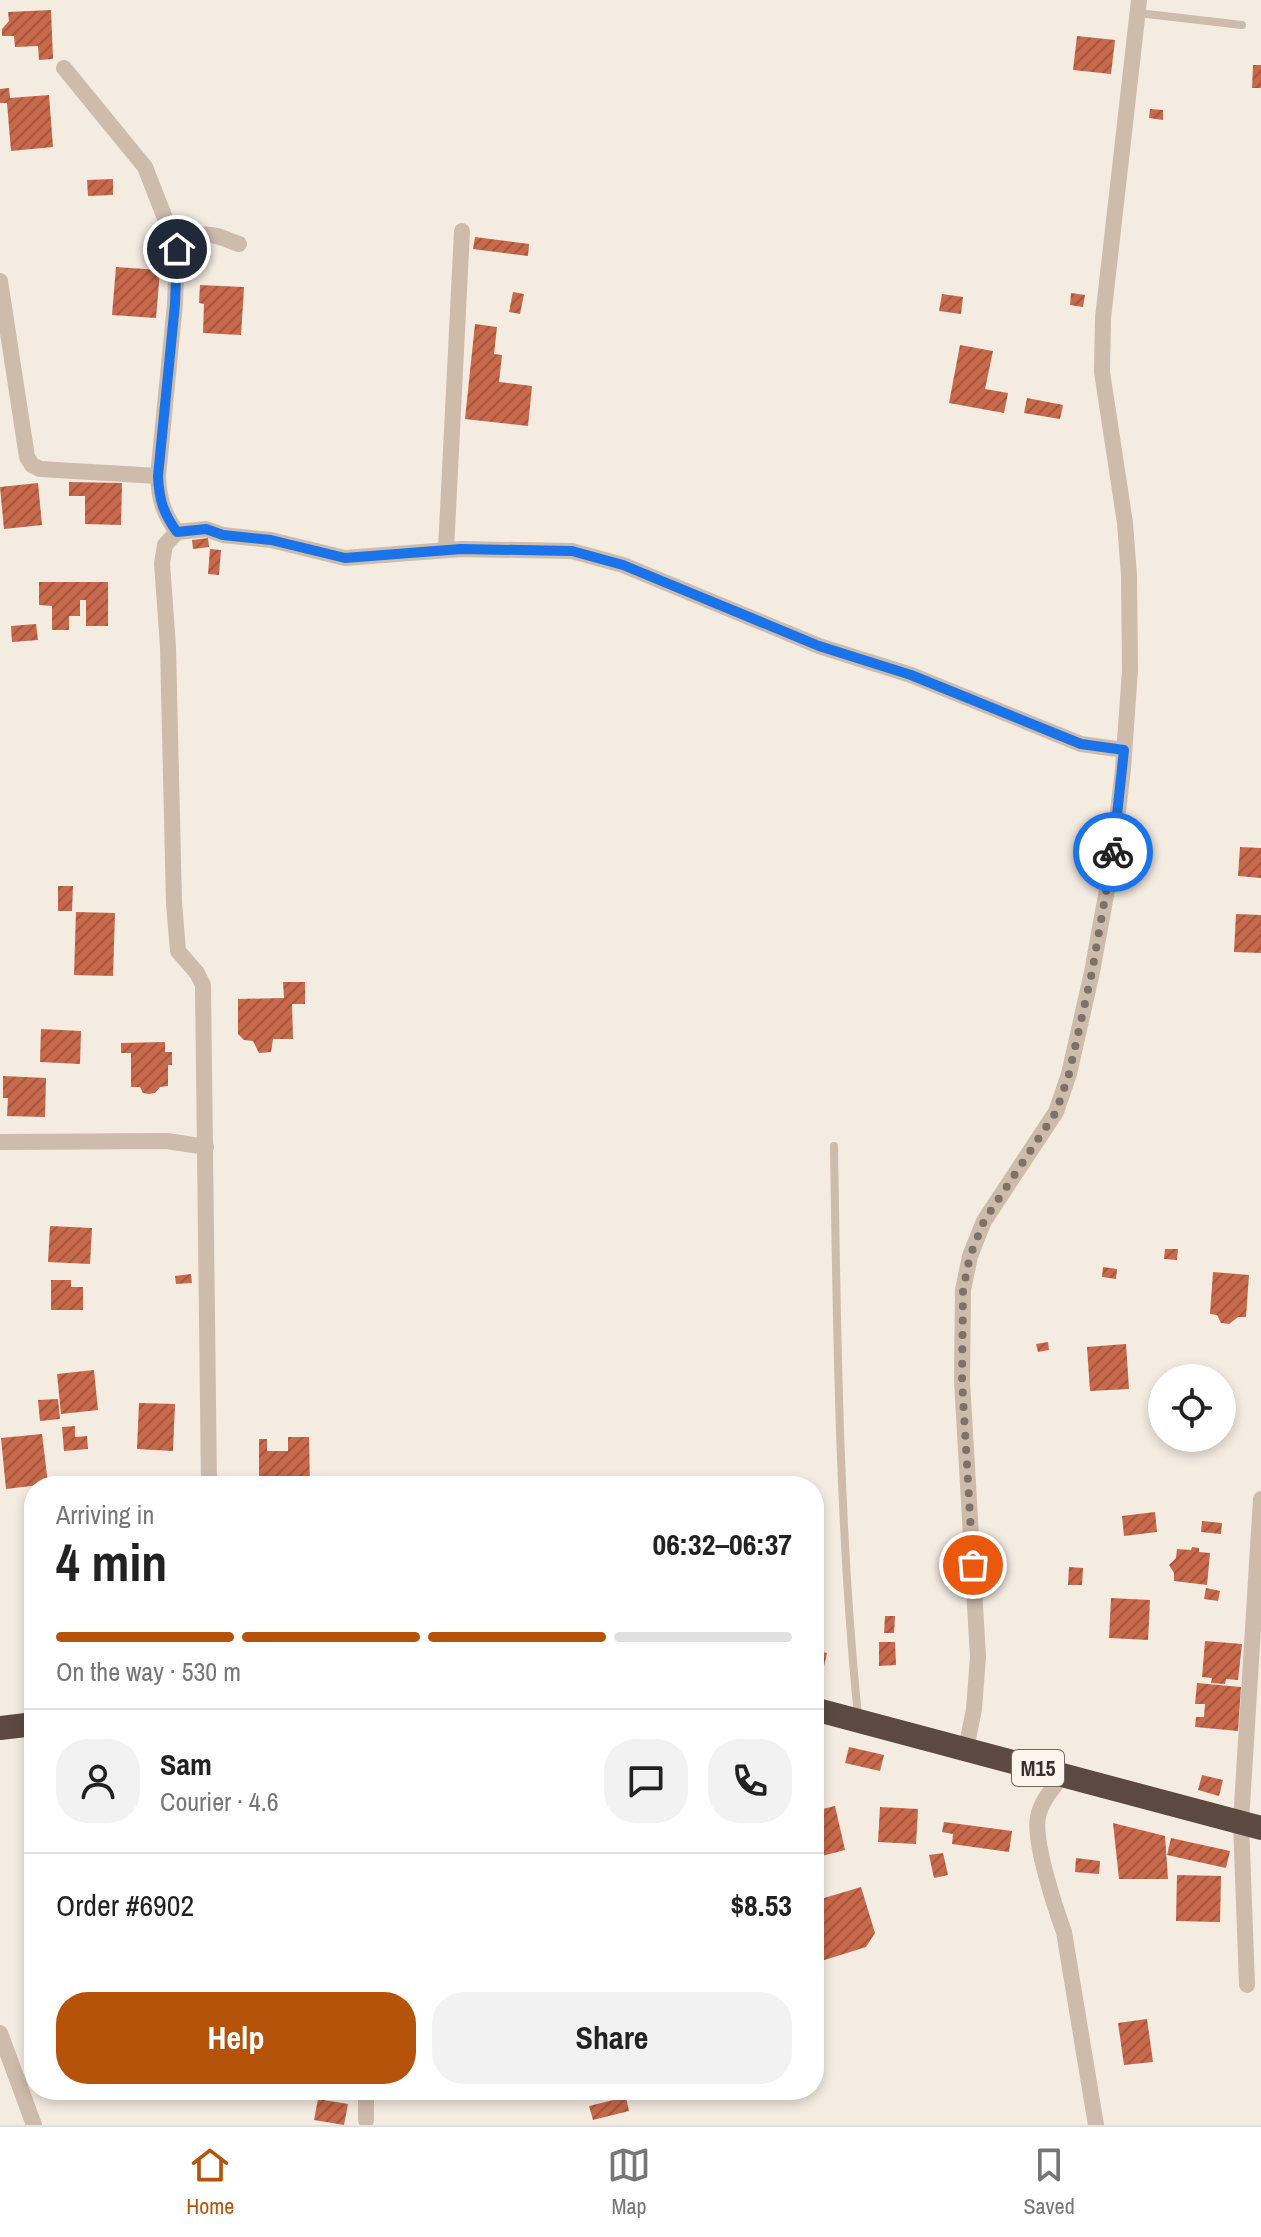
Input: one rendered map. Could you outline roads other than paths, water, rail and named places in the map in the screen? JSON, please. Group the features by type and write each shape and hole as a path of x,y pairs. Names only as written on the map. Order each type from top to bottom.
{"highway":[{"name":"M15","path":"824,1712 1251,1825"},
{"path":"0,1728 24,1725"}],"street":[{"path":"966,1749 974,1709 978,1657 962,1381 963,1290 970,1256 984,1221 1048,1126 1069,1074 1112,862 1124,750 1130,670 1129,575 1125,523 1102,372 1103,318 1139,7"},
{"path":"64,68 145,167 177,249 175,304 158,476 163,512 177,532"},
{"path":"446,550 462,231"},
{"path":"177,249 193,236 211,234 239,244"},
{"path":"0,281 20,419 27,457 32,465 40,469 158,476"},
{"path":"209,1476 203,985 178,951 174,903 168,647 162,563 165,545 177,532 206,529 223,535 271,540 345,558 446,550 572,551 623,565 819,646 911,675 1081,744 1124,750"},
{"path":"0,1142 167,1141 206,1147"},
{"path":"1247,1985 1261,1499"},
{"path":"1063,1775 1044,1800 1037,1819 1054,1902 1064,1932 1096,2125"},
{"path":"0,2033 24,2098"},
{"path":"25,2100 34,2125"},
{"path":"366,2100 366,2120"}],"lane":[{"path":"1139,7 1242,25"},
{"path":"834,1146 839,1448 846,1597 858,1721"}]}
